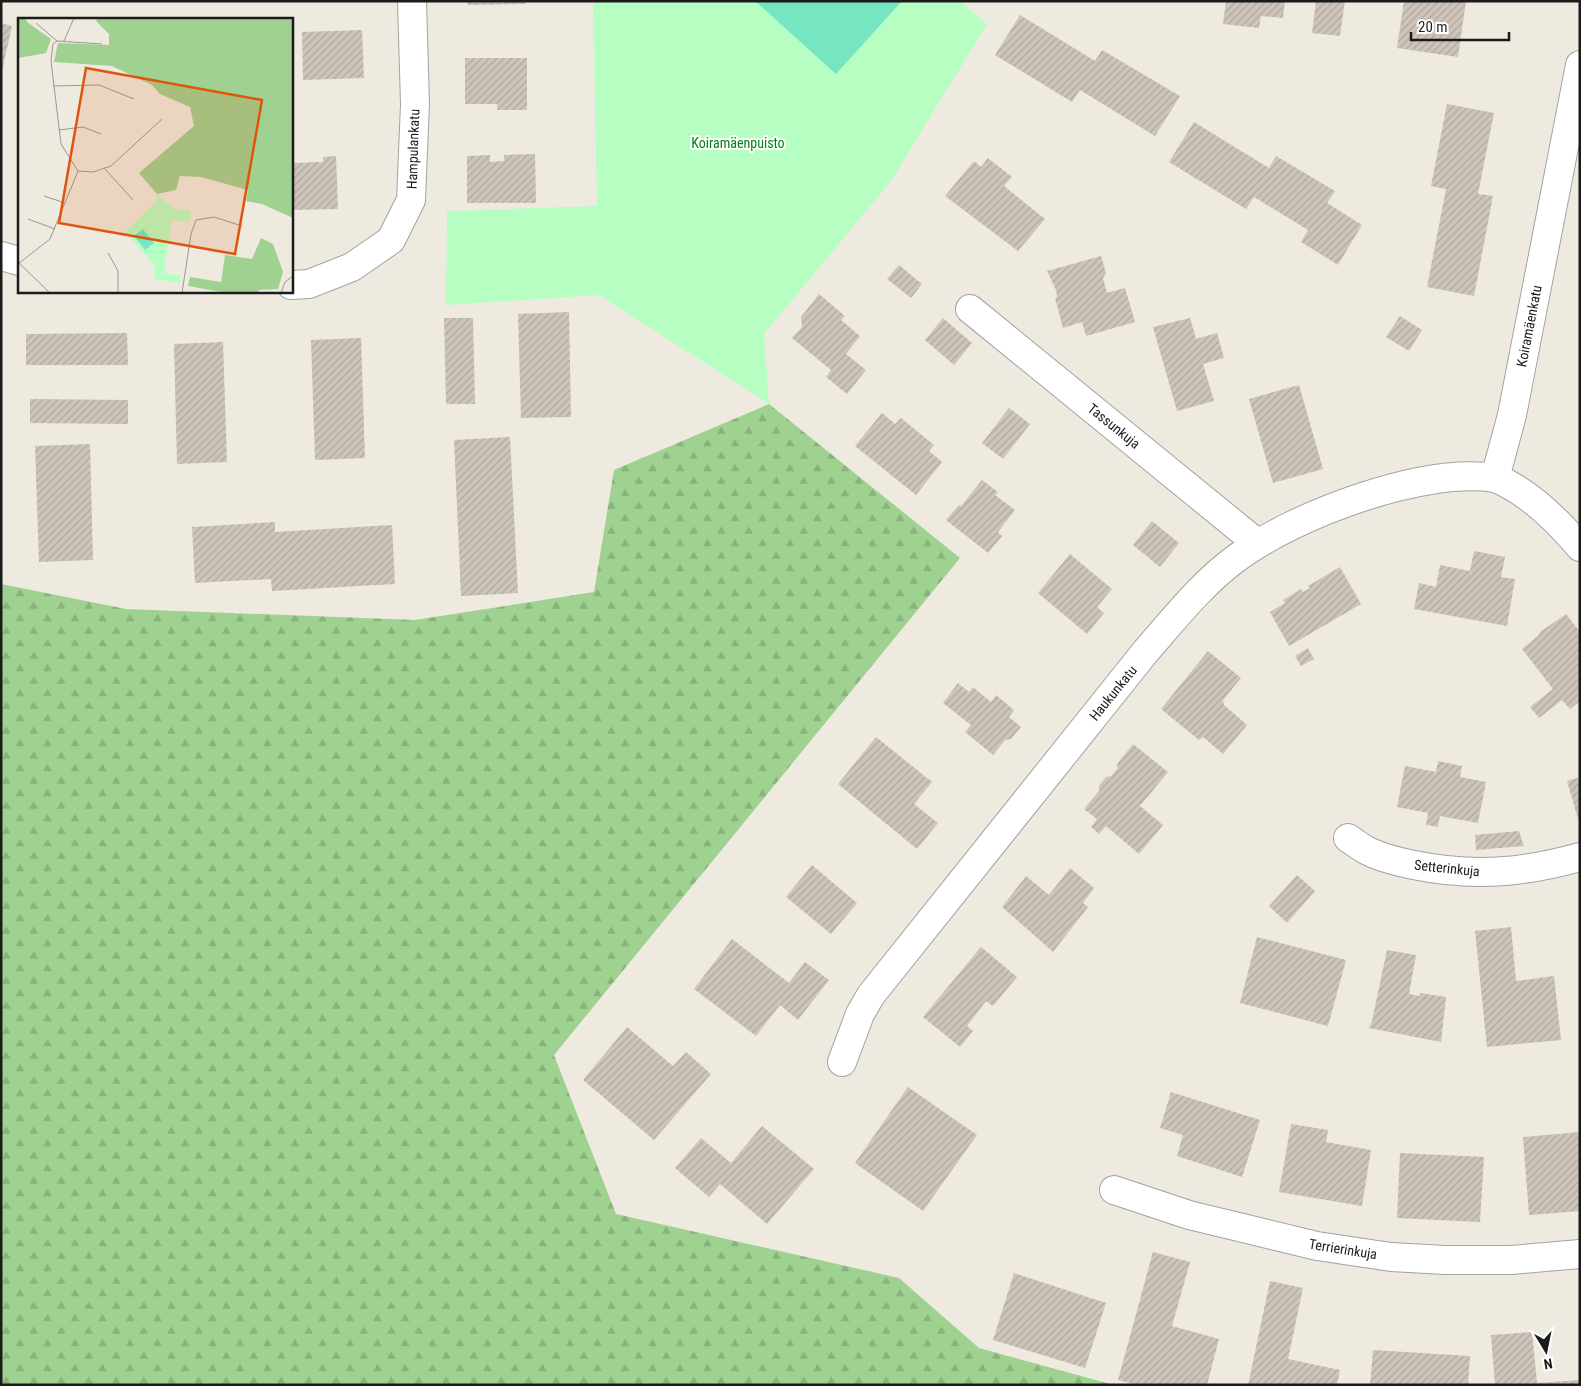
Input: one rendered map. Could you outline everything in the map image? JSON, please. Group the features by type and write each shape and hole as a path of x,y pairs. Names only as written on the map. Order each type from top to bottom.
{"street":[{"name":"Hampulankatu","path":"292,285 310,284 352,267 391,240 411,200 415,104 412,1"},
{"name":"Koiramäenkatu","path":"1495,478 1569,180 1580,65"},
{"path":"1,256 18,260"},
{"name":"Tassunkuja","path":"970,309 1257,543"},
{"name":"Haukunkatu","path":"842,1062 860,1014 872,995 1189,600 1257,543 1321,512 1377,493 1422,482 1462,476 1495,478"},
{"path":"1495,478 1508,483 1541,507 1580,547"},
{"name":"Setterinkuja","path":"1348,838 1370,852 1396,861 1437,870 1473,873 1516,870 1580,858"},
{"name":"Terrierinkuja","path":"1114,1190 1189,1215 1317,1246 1391,1257 1445,1260 1511,1260 1580,1254"}],"green space":[{"name":"Koiramäenpuisto","path":"593,1 960,1 987,24 891,181 764,334 769,404 599,295 446,305 447,211 597,206"},
{"path":"755,1 902,1 836,74"},
{"path":"769,404 960,558 554,1055 616,1214 899,1278 979,1348 1114,1385 1,1385 1,584 126,609 415,620 594,592 614,470"}],"building":[{"path":"467,1 526,1 526,4 468,5"},
{"path":"1226,1 1285,1 1283,18 1261,16 1259,28 1223,24"},
{"path":"1316,1 1345,1 1340,36 1312,33"},
{"path":"1404,1 1466,1 1458,57 1397,48"},
{"path":"1020,15 1095,61 1102,50 1180,96 1155,136 1080,90 1072,102 995,55"},
{"path":"1,23 12,26 2,71 1,71"},
{"path":"362,30 364,78 303,80 302,32"},
{"path":"465,58 527,58 527,110 497,110 497,104 465,104"},
{"path":"1447,104 1494,113 1478,194 1493,196 1474,296 1427,287 1446,189 1431,186"},
{"path":"1194,122 1269,168 1276,156 1335,191 1327,203 1362,225 1338,265 1301,242 1308,230 1254,197 1246,209 1169,162"},
{"path":"535,154 536,203 467,203 467,156 490,155 490,162 504,161 504,155"},
{"path":"336,156 338,209 292,210 292,163 323,162 323,157"},
{"path":"988,158 1012,177 1004,186 1045,219 1018,251 945,196 974,161 981,167"},
{"path":"1101,256 1106,273 1103,278 1107,293 1125,288 1135,322 1086,336 1082,322 1063,328 1055,298 1057,297 1056,290 1047,271"},
{"path":"899,265 922,284 911,298 887,279"},
{"path":"819,294 845,316 841,320 860,336 846,354 866,370 847,394 826,377 831,370 792,338 802,327 801,317"},
{"path":"569,312 571,417 521,418 518,314"},
{"path":"1400,316 1422,330 1409,351 1386,337"},
{"path":"444,318 473,318 475,404 446,404"},
{"path":"943,318 972,343 954,365 925,340"},
{"path":"1190,318 1196,339 1217,333 1224,358 1203,364 1214,401 1177,411 1153,327"},
{"path":"127,333 128,365 26,365 26,334"},
{"path":"361,338 365,458 315,460 311,340"},
{"path":"223,342 227,462 177,464 174,344"},
{"path":"1299,385 1323,469 1273,483 1249,399"},
{"path":"30,399 128,400 128,424 30,423"},
{"path":"1009,408 1030,424 1003,459 982,443"},
{"path":"882,413 895,424 901,418 934,445 929,451 942,462 916,495 855,446"},
{"path":"510,437 518,593 461,596 454,440"},
{"path":"90,444 93,560 39,562 35,446"},
{"path":"982,480 998,492 995,495 1015,510 998,532 1002,536 988,553 946,520 959,505 961,506"},
{"path":"1152,521 1179,543 1160,567 1133,545"},
{"path":"275,522 275,532 392,525 395,584 272,591 271,579 195,583 192,527"},
{"path":"1474,551 1505,557 1501,577 1515,579 1507,626 1414,609 1419,583 1436,587 1440,565 1470,571"},
{"path":"1070,554 1112,589 1097,607 1104,613 1087,634 1038,593"},
{"path":"1340,567 1361,604 1289,646 1270,612 1285,603 1283,600 1301,589 1303,592 1310,588 1308,586"},
{"path":"1566,614 1580,632 1580,701 1570,709 1562,700 1539,718 1530,707 1553,689 1522,649 1540,632"},
{"path":"1308,648 1314,659 1301,666 1295,656"},
{"path":"1208,651 1241,678 1223,700 1224,705 1247,725 1223,754 1203,737 1199,740 1161,709"},
{"path":"958,683 969,692 973,687 991,702 996,695 1014,710 1009,717 1021,727 1011,739 1005,740 993,755 965,732 971,725 943,703"},
{"path":"876,737 932,782 914,804 938,823 917,849 838,784"},
{"path":"1133,744 1168,772 1140,806 1163,825 1139,854 1106,826 1099,834 1091,827 1097,819 1084,809 1099,791 1099,786 1106,777 1111,776 1118,768 1117,764"},
{"path":"1438,761 1462,766 1460,777 1486,782 1478,823 1440,816 1438,827 1426,825 1428,813 1397,807 1405,766 1436,772"},
{"path":"1580,777 1580,822 1579,822 1567,781"},
{"path":"1519,831 1524,846 1476,850 1475,835"},
{"path":"812,865 857,903 831,934 786,897"},
{"path":"1070,868 1094,888 1083,903 1088,907 1053,952 1002,907 1026,876 1049,895"},
{"path":"1297,875 1315,891 1287,923 1269,906"},
{"path":"1511,927 1516,981 1554,976 1561,1040 1487,1047 1475,931"},
{"path":"1257,937 1346,960 1328,1026 1240,1003"},
{"path":"732,939 789,983 805,962 829,980 798,1020 780,1005 756,1036 694,989"},
{"path":"981,947 1017,977 993,1006 986,1001 967,1026 973,1031 960,1047 923,1017"},
{"path":"1387,950 1416,955 1409,994 1420,996 1420,993 1446,997 1441,1042 1369,1028"},
{"path":"627,1027 673,1066 686,1052 711,1074 654,1140 583,1080"},
{"path":"908,1087 977,1135 923,1211 855,1163"},
{"path":"1171,1092 1260,1120 1242,1177 1177,1156 1183,1135 1160,1128"},
{"path":"1291,1124 1328,1130 1326,1142 1371,1150 1362,1206 1279,1192"},
{"path":"762,1126 814,1169 767,1224 720,1184 709,1197 675,1168 701,1138 731,1163"},
{"path":"1580,1132 1580,1211 1529,1215 1523,1137"},
{"path":"1400,1153 1484,1157 1480,1222 1397,1218"},
{"path":"1153,1252 1190,1262 1172,1326 1219,1339 1207,1385 1137,1385 1118,1380"},
{"path":"1014,1273 1106,1303 1085,1368 993,1340"},
{"path":"1270,1281 1303,1288 1288,1359 1340,1370 1337,1385 1248,1385"},
{"path":"1532,1332 1537,1383 1580,1380 1580,1385 1495,1385 1491,1335"},
{"path":"1373,1350 1470,1356 1468,1385 1370,1385"}]}
